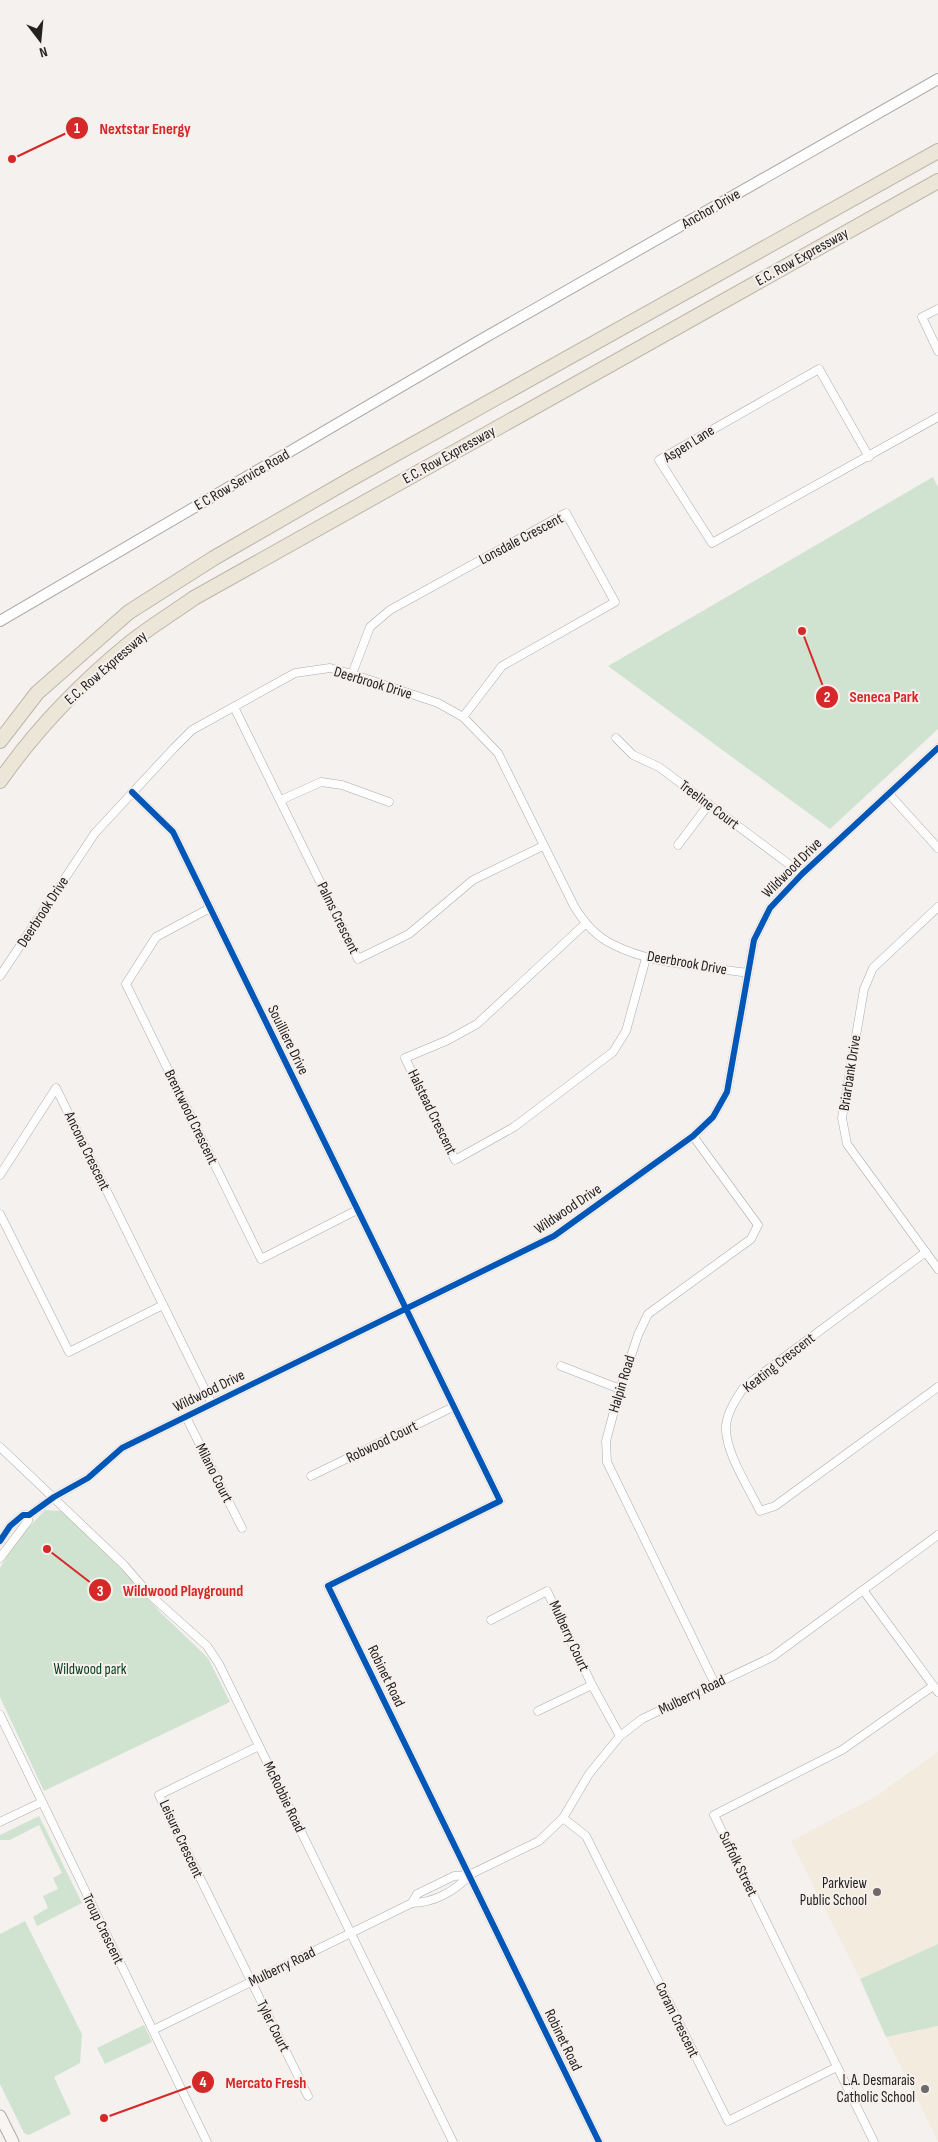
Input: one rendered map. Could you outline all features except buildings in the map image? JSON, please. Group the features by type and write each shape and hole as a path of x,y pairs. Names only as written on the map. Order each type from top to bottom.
{"highway":[{"name":"E.C. Row Expressway","path":"0,741 38,693 129,612 214,558 351,479 938,151"},
{"name":"E.C. Row Expressway","path":"0,781 20,752 75,693 132,642 194,598 938,180"}],"main road":[{"path":"0,2116 13,2142"}],"street":[{"name":"Anchor Drive","path":"484,338 938,79"},
{"path":"938,309 922,317 938,351"},
{"name":"E C Row Service Road","path":"0,622 484,338"},
{"name":"Aspen Lane","path":"869,457 819,369 659,460 712,543 869,457 938,416"},
{"name":"Lonsdale Crescent","path":"352,674 370,626 390,610 566,513 615,602 502,666 463,716"},
{"name":"Deerbrook Drive","path":"0,976 95,833 192,730 294,673 330,668 438,703 463,716 498,753 543,846 585,924 611,944 646,958 748,973"},
{"name":"Palms Crescent","path":"234,707 358,959 410,934 473,880 543,846"},
{"name":"Treeline Court","path":"616,738 633,755 659,767 802,874"},
{"name":"Wildwood Drive","path":"29,1515 54,1497 88,1478 122,1448 554,1236 693,1136 713,1117 727,1092 754,940 770,908 802,874 938,748"},
{"path":"280,800 321,782 342,785 389,802"},
{"name":"Souilliere Drive","path":"132,792 173,832 406,1310"},
{"path":"888,794 938,848"},
{"path":"678,845 709,804"},
{"name":"Briarbank Drive","path":"938,907 873,968 864,989 842,1118 847,1144 938,1269"},
{"name":"Brentwood Crescent","path":"210,908 156,937 126,984 134,1002 261,1259 357,1210"},
{"name":"Halstead Crescent","path":"585,924 477,1024 448,1040 406,1058 455,1160 514,1127 613,1052 626,1031 646,958"},
{"name":"Ancona Crescent","path":"0,1175 56,1088 212,1404"},
{"name":"Halpin Road","path":"693,1136 758,1225 751,1239 648,1314 638,1336 620,1389 606,1440 607,1462 715,1684"},
{"path":"0,1214 69,1352 163,1305"},
{"name":"Keating Crescent","path":"926,1252 744,1387 732,1406 726,1425 728,1445 760,1510 775,1506 938,1387"},
{"name":"Robinet Road","path":"406,1310 500,1501 328,1586 599,2142"},
{"path":"561,1366 620,1389"},
{"name":"Robwood Court","path":"311,1476 453,1407"},
{"name":"Milano Court","path":"186,1417 242,1528"},
{"name":"McRobbie Road","path":"0,1447 124,1565 149,1594 206,1646 219,1664 453,2142"},
{"path":"0,1541 10,1526 23,1515 29,1515 28,1521 0,1558"},
{"name":"Mulberry Road","path":"412,1903 417,1894 454,1876 468,1875 539,1840 563,1818 589,1774 620,1736 642,1719 772,1657 938,1535"},
{"path":"863,1590 936,1689"},
{"name":"Mulberry Court","path":"491,1620 547,1591 592,1685 620,1736"},
{"name":"Mulberry Court","path":"538,1711 592,1685"},
{"name":"Suffolk Street","path":"874,2142 714,1815 842,1750 936,1689"},
{"name":"Troup Crescent","path":"0,1715 207,2142"},
{"name":"Leisure Crescent","path":"251,1982 159,1795 259,1746"},
{"path":"0,1822 42,1802"},
{"name":"Coram Crescent","path":"563,1818 586,1836 728,2121 837,2067"},
{"name":"Mulberry Road","path":"153,2030 412,1903 424,1903 460,1886 468,1875"},
{"name":"Tyler Court","path":"251,1982 308,2096"}],"shaded area":[{"name":"Parkview Public School","path":"938,1752 938,1944 860,1979 791,1841 875,1797"},
{"name":"L.A. Desmarais Catholic School","path":"938,2026 938,2141 886,2037"}],"green space":[{"path":"933,477 938,487 938,729 830,829 608,666"},
{"name":"Wildwood park","path":"45,1510 62,1511 114,1561 161,1613 208,1658 230,1702 44,1791 0,1697 0,1568 16,1541"},
{"path":"39,1816 82,1903 37,1926 33,1917 48,1908 43,1896 58,1889 53,1878 62,1873 39,1825 10,1840 0,1840 0,1835"},
{"path":"25,1921 82,2034 80,2063 54,2077 71,2114 29,2135 24,2133 0,2084 0,1934"},
{"path":"938,1944 938,2026 886,2037 860,1979"},
{"path":"144,2025 152,2042 105,2064 97,2048"}],"cycle path":[{"path":"0,1541 10,1526 23,1515 29,1515 54,1497 88,1478 122,1448 554,1236 693,1136 713,1117 727,1092 754,940 770,908 802,874 938,748"},
{"path":"132,792 173,832 500,1501 328,1586 599,2142"}],"place":[{"name":"Nextstar Energy","path":"12,159"},
{"name":"Seneca Park","path":"802,631"},
{"name":"Wildwood Playground","path":"47,1549"},
{"name":"Parkview Public School","path":"877,1892"},
{"name":"L.A. Desmarais Catholic School","path":"925,2089"},
{"name":"Mercato Fresh","path":"104,2118"}]}
